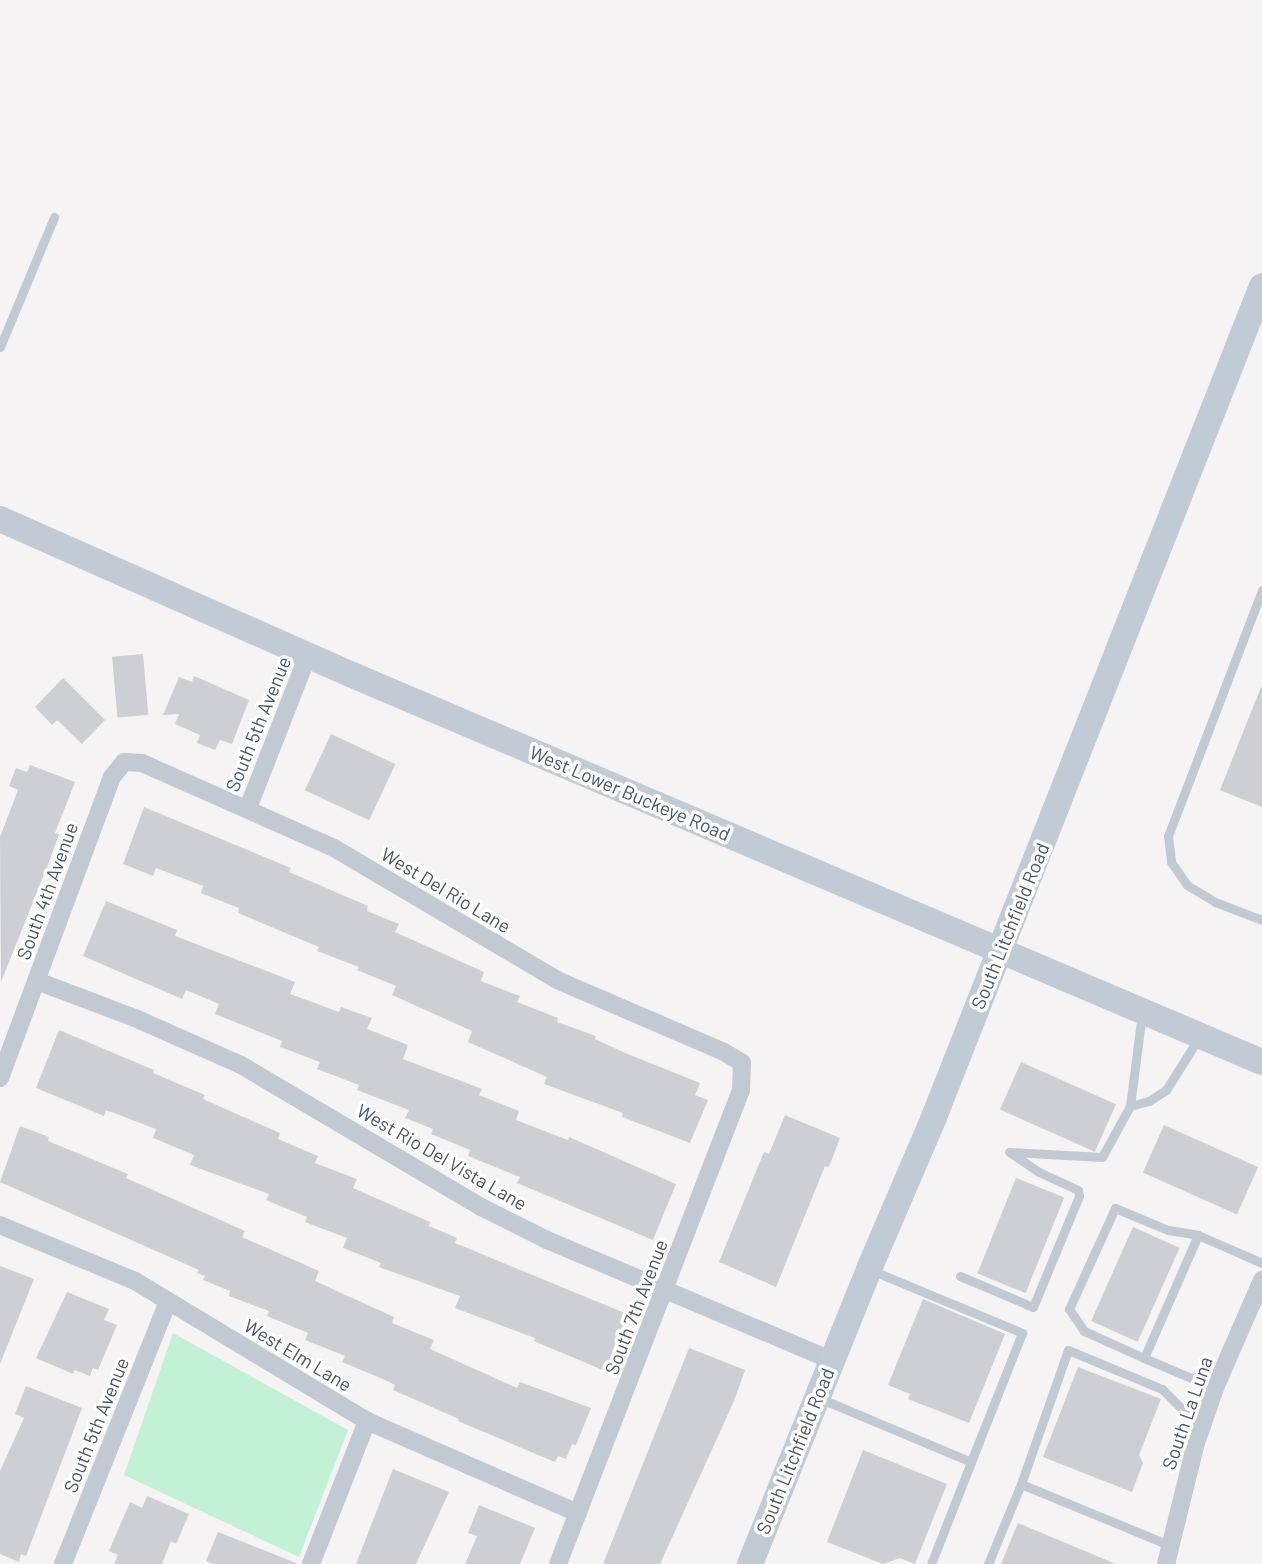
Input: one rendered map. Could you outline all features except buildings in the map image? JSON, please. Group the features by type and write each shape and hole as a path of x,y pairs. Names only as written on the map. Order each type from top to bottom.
{"main road":[{"name":"South Litchfield Road","path":"750,1564 1000,951 1259,299"},
{"name":"West Lower Buckeye Road","path":"0,519 308,655 1262,1062"}],"street":[{"name":"South 5th Avenue","path":"248,808 308,655"},
{"name":"West Del Rio Lane","path":"124,762 142,763 334,848 557,980 724,1052 742,1063"},
{"name":"South 4th Avenue","path":"0,1077 112,777 124,762"},
{"name":"West Rio Del Vista Lane","path":"37,981 135,1018 241,1065 481,1208 831,1360"},
{"name":"South 7th Avenue","path":"558,1564 741,1090 742,1063"},
{"name":"West Elm Lane","path":"0,1225 135,1282 367,1421 578,1513"},
{"name":"South La Luna","path":"1166,1564 1169,1545 1215,1388 1262,1280"},
{"name":"South 5th Avenue","path":"63,1564 168,1301"},
{"path":"311,1564 367,1421"}],"lane":[{"path":"0,347 54,217"},
{"path":"1262,590 1171,822 1168,852 1177,874 1199,894 1262,920"},
{"path":"960,1276 1033,1307 1079,1193 1009,1152 1102,1157 1130,1106 1142,1011"},
{"path":"1130,1106 1149,1101 1166,1090 1201,1035"},
{"path":"1215,1388 1084,1331 1069,1309 1115,1208 1168,1230 1198,1236 1262,1264"},
{"path":"1144,1358 1198,1236"},
{"path":"869,1269 1022,1333 931,1564"},
{"path":"988,1564 1021,1484 1068,1349 1162,1389 1182,1409 1205,1419"},
{"path":"817,1397 971,1462"},
{"path":"1021,1484 1169,1545"}],"green space":[{"path":"173,1333 348,1430 299,1557 124,1475"}]}
